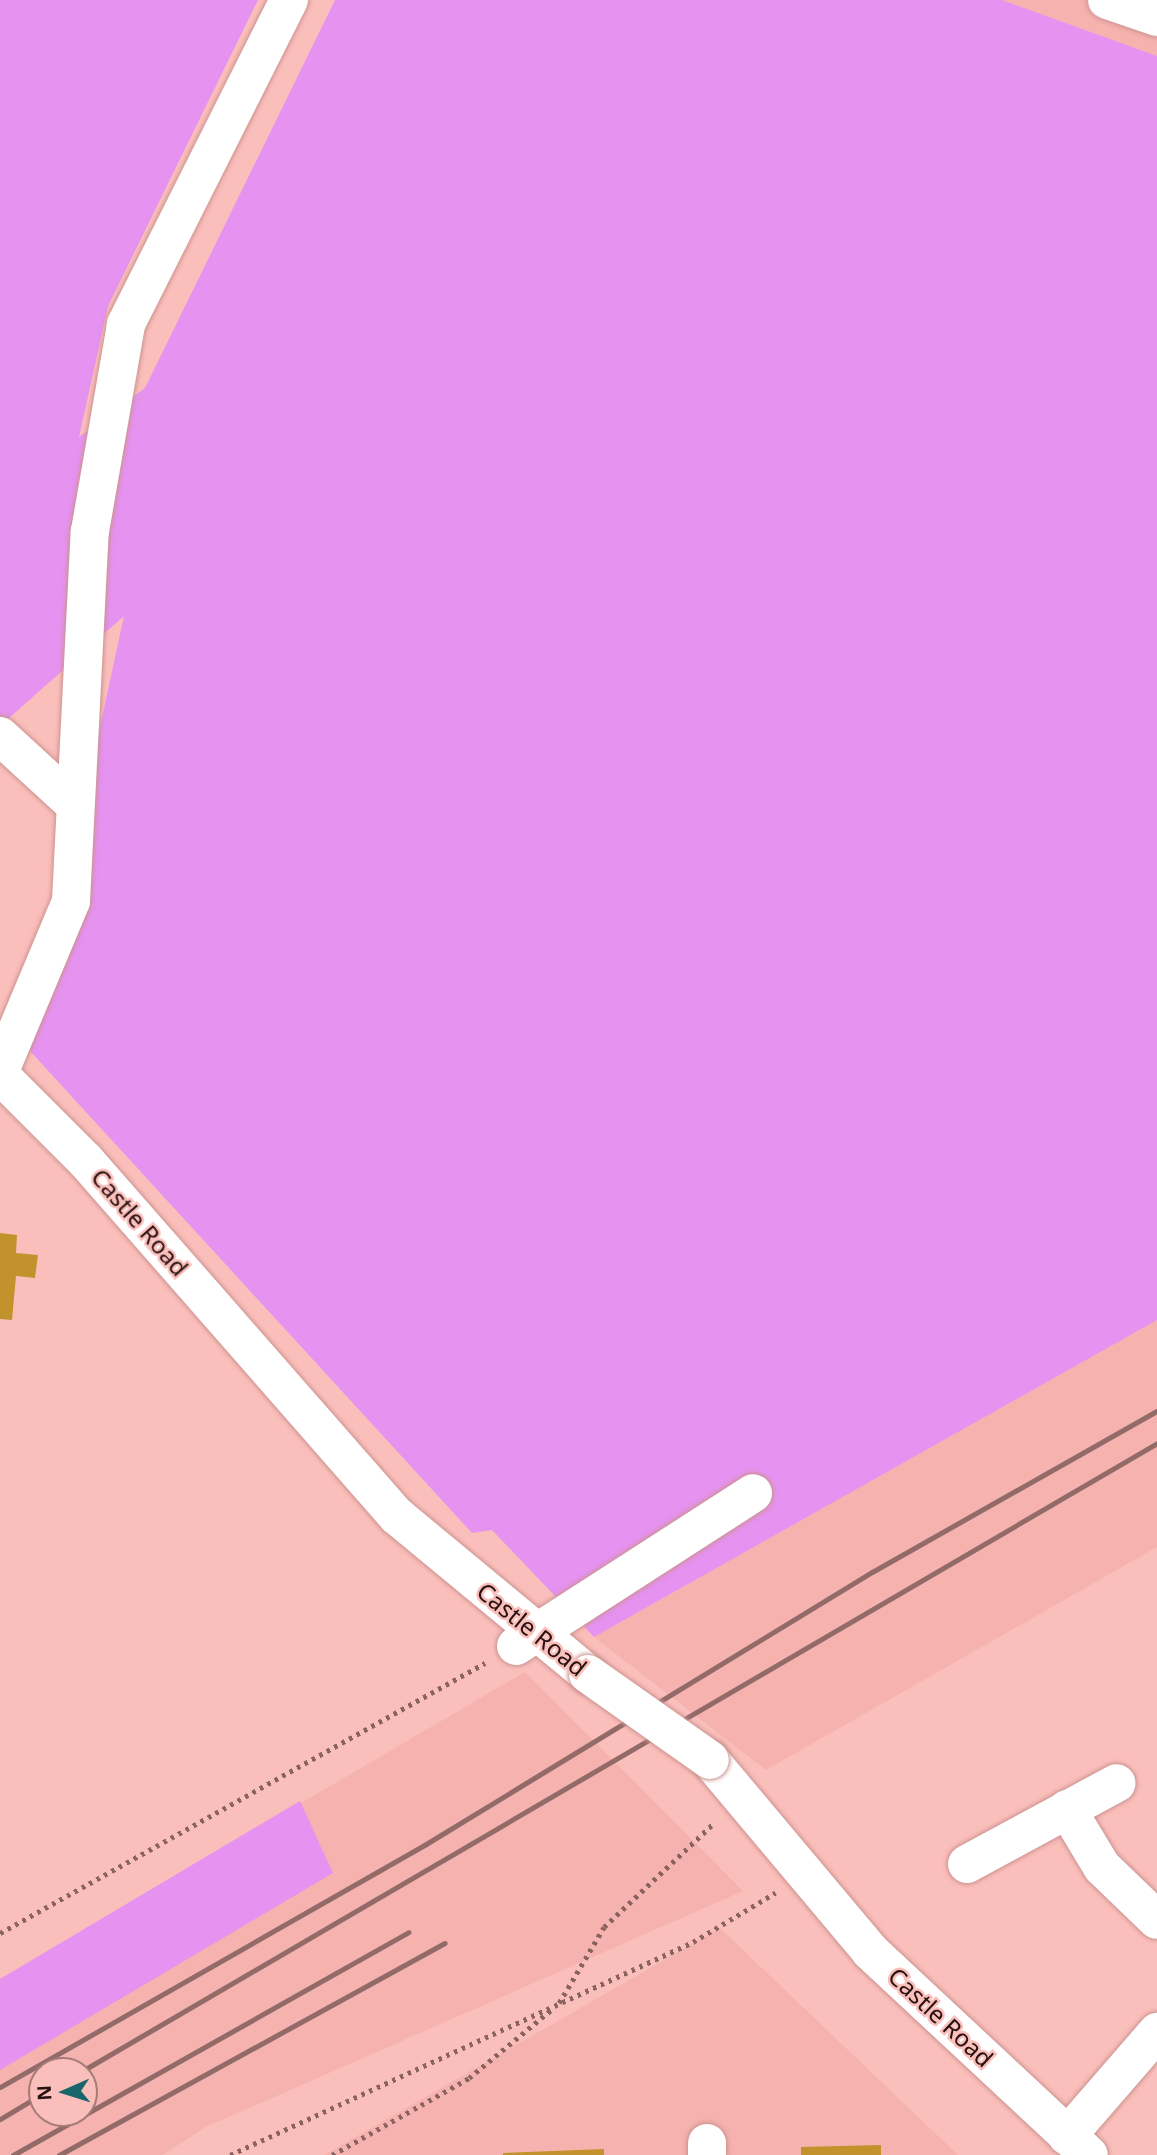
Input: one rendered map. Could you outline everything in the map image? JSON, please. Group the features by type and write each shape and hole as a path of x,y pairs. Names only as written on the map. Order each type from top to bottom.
{"street":[{"path":"0,1073 71,901 73,803 90,531 126,324 289,0"},
{"path":"1107,0 1157,17"},
{"path":"0,736 73,803"},
{"name":"Castle Road","path":"0,1073 86,1161 397,1516 526,1641 588,1674 709,1760 870,1951 1078,2145"},
{"path":"526,1641 753,1493"},
{"path":"967,1864 1117,1783"},
{"path":"1067,1809 1102,1867 1157,1920"},
{"path":"1078,2145 1157,2032"}],"path":[{"path":"0,1933 526,1641"},
{"path":"332,2155 469,2078 559,2004 604,1927 742,1798"},
{"path":"230,2155 694,1942 806,1875"}],"shaded area":[{"path":"0,0 258,0 108,306 79,437 145,388 335,0 1002,0 1157,56 1157,1320 594,1637 492,1530 472,1533 30,1051 124,616 0,726"},
{"path":"1002,0 1157,0 1157,56"},
{"path":"1157,1320 1157,1547 766,1770 594,1637"},
{"path":"525,1672 743,1891 206,2127 162,2155 0,2155 0,1979"},
{"path":"300,1801 333,1873 0,2070 0,1979"},
{"path":"720,1928 958,2155 324,2155"}],"building":[{"path":"0,1233 17,1235 16,1253 38,1255 35,1278 16,1276 12,1320 0,1319"},
{"path":"881,2145 881,2155 801,2155 801,2147"},
{"path":"604,2149 604,2155 503,2155 503,2153"}],"railway":[{"path":"0,2087 426,1844 872,1572 1157,1411"},
{"path":"98,2062 1157,1443"},
{"path":"13,2155 408,1932"},
{"path":"59,2155 445,1943"},
{"path":"0,2119 28,2102"}]}
